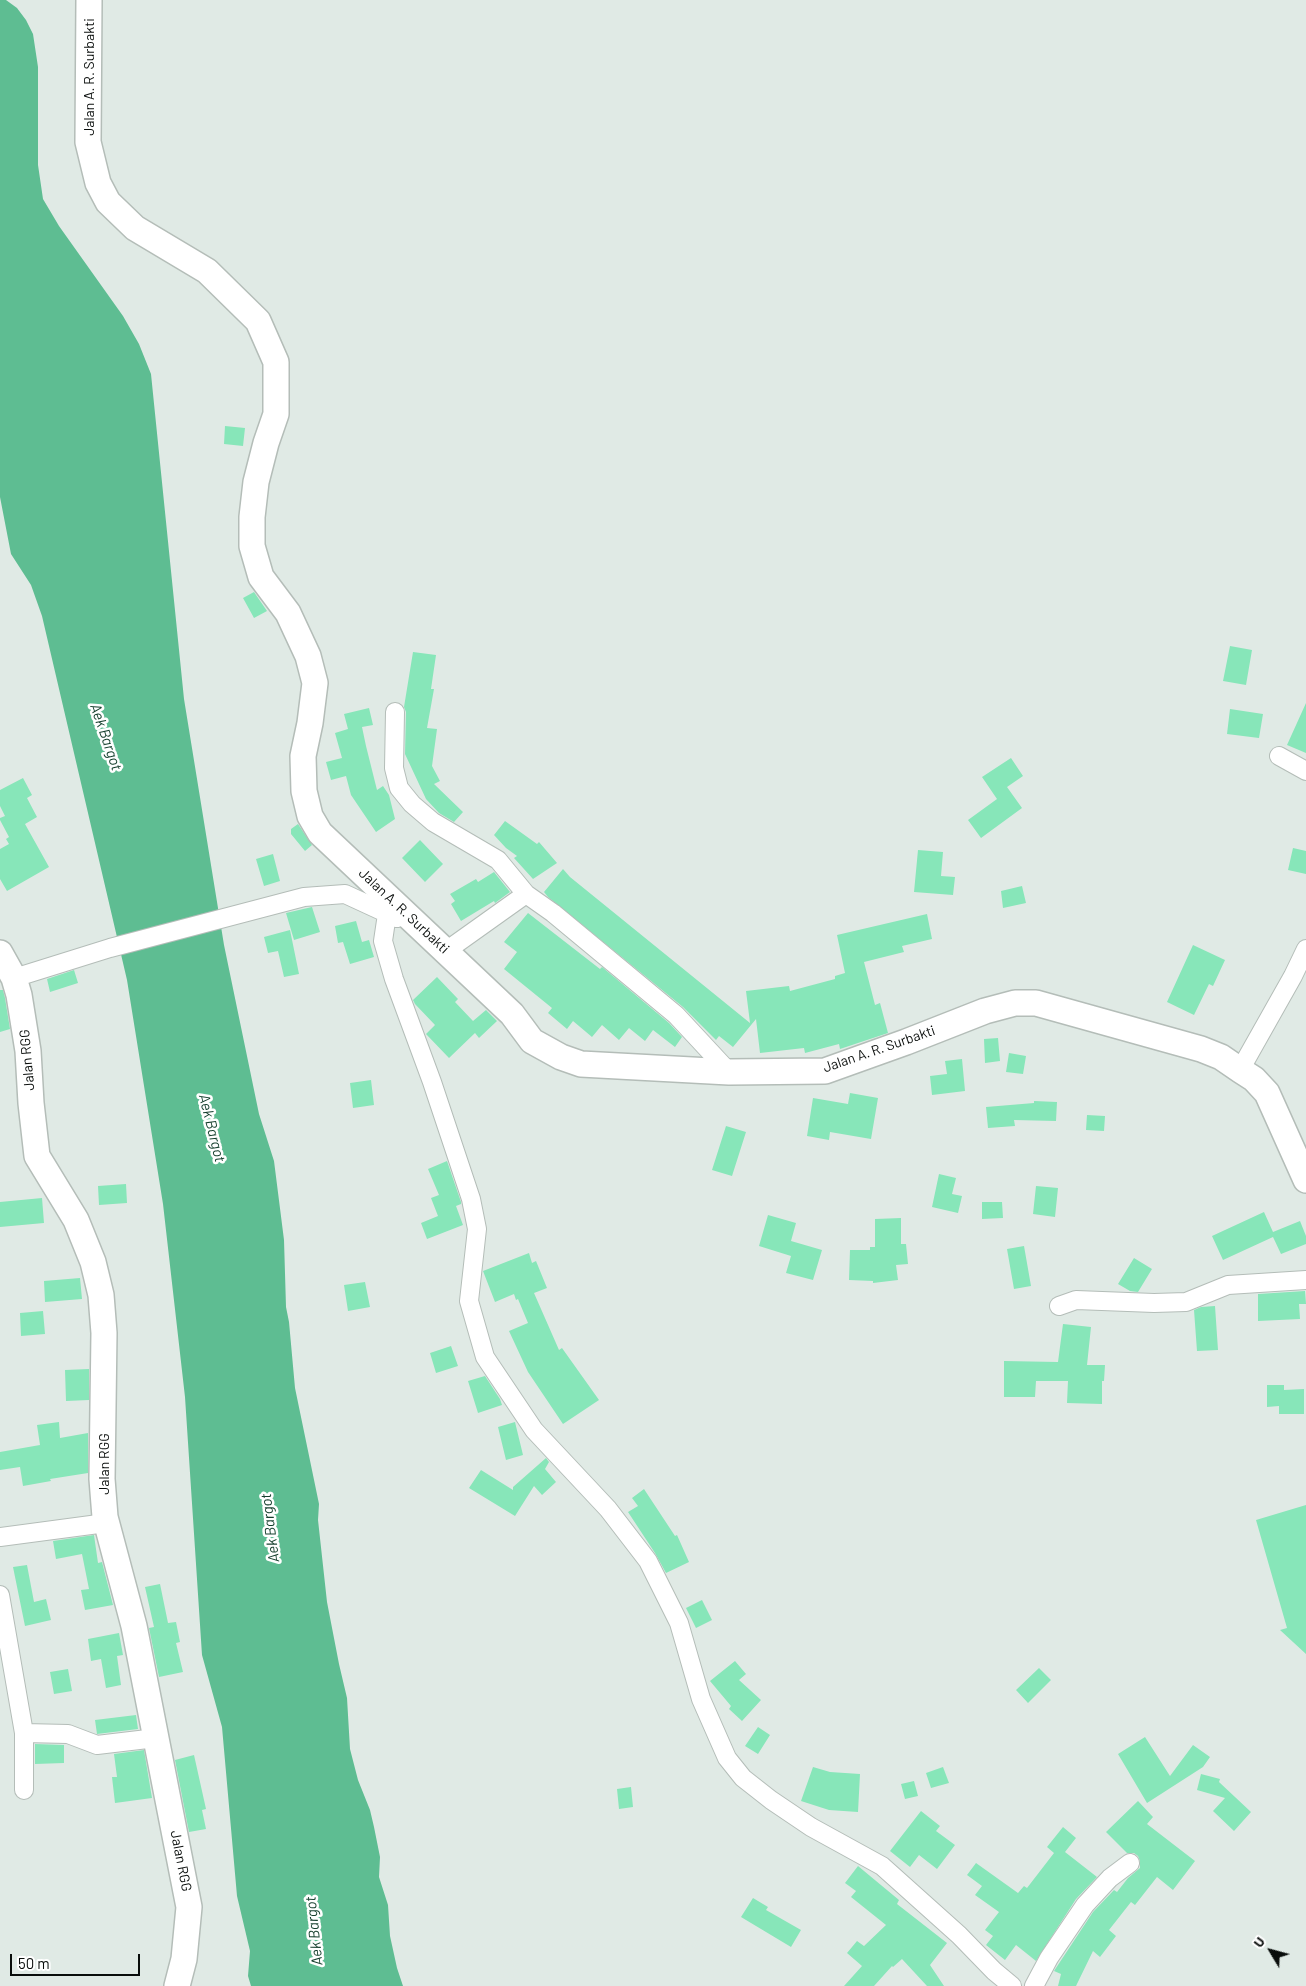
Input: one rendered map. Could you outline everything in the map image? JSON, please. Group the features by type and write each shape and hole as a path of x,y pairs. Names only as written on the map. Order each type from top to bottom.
{"main road":[{"name":"Jalan A. R. Surbakti","path":"89,0 88,142 98,183 108,202 135,228 207,271 258,321 276,362 276,414 256,482 252,517 252,546 261,577 288,613 308,656 315,683 310,723 303,756 304,791 310,816 320,833 512,1014 532,1041 561,1058 581,1064 729,1072 824,1071 985,1011 1015,1003 1036,1003 1201,1049 1221,1058 1254,1079 1266,1093 1306,1180"},
{"name":"Jalan RGG","path":"0,953 14,978 19,995 28,1051 37,1156 76,1220 93,1262 101,1295 104,1333 102,1479 106,1523 134,1626 189,1908 184,1959 178,1986"}],"street":[{"path":"395,712 394,768 399,788 412,804 433,822 498,860 526,894 553,912 676,1015 729,1072"},
{"path":"1279,756 1306,771"},
{"path":"14,978 110,948 304,897 345,894 387,914 419,926"},
{"path":"446,951 526,894"},
{"path":"387,914 383,941 394,979 432,1082 471,1199 477,1229 469,1301 486,1357 534,1430 608,1509 648,1561 679,1623 700,1699 727,1758 743,1778 811,1827 882,1866 959,1935 994,1971 1012,1986"},
{"path":"1240,1070 1294,976 1306,949"},
{"path":"1058,1306 1076,1300 1186,1302 1228,1285 1306,1280"},
{"path":"0,1537 106,1523"},
{"path":"0,1595 24,1732 24,1790"},
{"path":"24,1732 68,1734 97,1745 156,1738"},
{"path":"1034,1986 1049,1958 1085,1905 1103,1884 1130,1863"}],"water":[{"name":"Aek Bargot","path":"0,0 6,0 17,8 33,34 38,67 38,165 43,199 59,226 123,316 139,344 151,374 184,699 224,945 259,1114 274,1161 284,1240 286,1307 295,1388 319,1504 318,1520 327,1602 347,1698 350,1749 374,1827 380,1857 379,1877 388,1905 390,1936 403,1986 251,1986 248,1976 250,1951 237,1896 222,1727 202,1655 185,1397 163,1204 127,980 42,616 31,585 11,554 0,497"}],"building":[{"path":"225,426 245,428 243,446 224,444"},
{"path":"254,592 267,611 254,618 243,598"},
{"path":"1230,646 1252,650 1246,685 1223,681"},
{"path":"413,652 436,655 431,689 434,689 427,728 437,729 432,766 440,781 434,784 463,812 454,822 439,813 426,799 405,754 406,712 404,707"},
{"path":"1306,703 1306,753 1287,745"},
{"path":"369,708 373,725 362,727 366,746 377,790 383,786 389,795 395,819 376,832 351,795 346,776 331,780 326,762 342,758 335,733 348,729 344,714"},
{"path":"1230,709 1263,714 1259,738 1227,734"},
{"path":"1011,758 1023,776 1007,787 1022,808 981,838 968,820 997,799 982,777"},
{"path":"23,778 32,795 27,798 37,817 25,824 49,867 7,891 0,879 0,849 9,844 6,839 9,837 0,820 0,818 5,816 0,806 0,790"},
{"path":"505,821 537,844 539,842 557,863 533,879 514,858 517,856 506,848 494,835"},
{"path":"298,824 312,845 305,851 291,834 291,829"},
{"path":"420,840 443,864 425,882 402,858"},
{"path":"1293,848 1306,851 1306,874 1288,870"},
{"path":"918,850 943,852 941,876 955,877 953,895 914,892"},
{"path":"273,854 280,881 264,886 256,859"},
{"path":"563,869 570,877 750,1023 746,991 789,986 790,991 835,979 835,976 845,973 837,935 927,914 932,939 902,946 904,952 864,962 875,1005 880,1003 888,1033 840,1049 839,1044 805,1053 804,1048 760,1053 756,1019 733,1047 719,1036 716,1040 683,1007 548,897 544,892"},
{"path":"494,872 510,892 495,903 494,901 461,921 451,904 455,901 450,894 476,879 478,882"},
{"path":"1022,886 1026,903 1003,908 1001,891"},
{"path":"312,907 320,932 294,940 286,913"},
{"path":"528,913 600,969 602,967 669,1023 682,1037 675,1047 653,1030 645,1041 629,1028 619,1040 602,1025 592,1037 573,1021 567,1029 548,1013 552,1008 504,969 517,952 504,942"},
{"path":"356,921 362,942 369,940 374,957 350,964 343,942 338,943 335,926"},
{"path":"290,930 299,974 284,977 278,951 268,953 264,937"},
{"path":"1193,945 1225,960 1213,986 1209,984 1194,1015 1167,1002"},
{"path":"74,970 78,983 50,992 47,979"},
{"path":"437,977 458,999 455,1002 473,1021 486,1010 497,1021 479,1038 475,1033 449,1058 426,1034 435,1025 413,1000"},
{"path":"0,990 3,990 10,1029 0,1032"},
{"path":"998,1038 1000,1061 985,1063 984,1039"},
{"path":"1009,1053 1026,1056 1023,1074 1006,1072"},
{"path":"962,1059 965,1091 932,1095 930,1076 947,1074 945,1061"},
{"path":"371,1080 374,1105 353,1108 350,1083"},
{"path":"850,1093 878,1098 871,1139 830,1132 829,1140 807,1136 813,1098 848,1104"},
{"path":"1034,1101 1057,1102 1056,1121 1014,1120 1015,1126 988,1128 986,1107 1034,1103"},
{"path":"1087,1115 1105,1116 1104,1131 1086,1130"},
{"path":"726,1126 746,1132 732,1176 712,1170"},
{"path":"447,1161 461,1202 461,1204 456,1206 463,1225 427,1239 421,1223 438,1216 431,1198 439,1195 428,1169"},
{"path":"939,1174 956,1178 952,1194 962,1196 958,1213 932,1207"},
{"path":"126,1184 127,1203 99,1205 98,1186"},
{"path":"1036,1186 1058,1188 1055,1217 1033,1214"},
{"path":"42,1198 44,1223 0,1227 0,1202"},
{"path":"982,1202 1002,1202 1003,1218 982,1219"},
{"path":"1264,1212 1273,1232 1300,1221 1306,1236 1306,1244 1281,1254 1273,1237 1223,1260 1212,1236"},
{"path":"768,1215 796,1223 791,1241 822,1250 813,1280 786,1273 791,1256 759,1246"},
{"path":"901,1218 901,1244 906,1244 908,1264 896,1265 898,1280 873,1283 873,1281 849,1280 850,1250 870,1250 870,1247 875,1247 875,1219"},
{"path":"1024,1246 1031,1286 1014,1289 1007,1249"},
{"path":"529,1253 532,1263 536,1261 547,1288 534,1293 559,1350 562,1348 599,1400 563,1424 528,1372 509,1331 528,1323 518,1299 516,1300 514,1294 495,1302 483,1271"},
{"path":"1134,1258 1152,1269 1138,1292 1130,1291 1118,1284"},
{"path":"80,1278 82,1299 45,1302 44,1281"},
{"path":"365,1282 370,1307 348,1311 344,1285"},
{"path":"1305,1291 1306,1304 1299,1304 1300,1319 1258,1321 1258,1294"},
{"path":"1215,1306 1218,1350 1197,1351 1194,1310 1201,1307"},
{"path":"43,1311 45,1334 21,1336 20,1313"},
{"path":"1063,1324 1091,1327 1087,1365 1105,1365 1104,1381 1102,1381 1102,1404 1067,1403 1068,1381 1036,1381 1035,1397 1004,1397 1004,1361 1058,1362"},
{"path":"451,1346 458,1366 436,1373 430,1353"},
{"path":"89,1369 89,1400 66,1401 65,1370"},
{"path":"485,1376 502,1405 478,1413 468,1381"},
{"path":"1267,1385 1284,1385 1284,1390 1304,1389 1304,1414 1279,1414 1279,1406 1267,1407"},
{"path":"59,1422 60,1438 88,1433 88,1473 50,1479 51,1481 23,1486 20,1467 0,1470 0,1452 40,1445 37,1425"},
{"path":"515,1422 523,1455 506,1460 498,1427"},
{"path":"546,1458 549,1462 545,1469 556,1482 542,1495 534,1486 515,1516 469,1488 481,1470 513,1490 513,1487"},
{"path":"644,1489 675,1536 677,1535 689,1562 666,1573 628,1512 638,1506 632,1498"},
{"path":"1306,1505 1306,1654 1280,1630 1287,1628 1256,1520"},
{"path":"94,1535 98,1563 102,1562 113,1605 85,1610 81,1590 89,1589 82,1554 56,1559 53,1541"},
{"path":"27,1565 34,1602 46,1599 51,1620 25,1626 13,1567"},
{"path":"160,1584 168,1623 176,1622 180,1642 176,1643 183,1672 159,1677 149,1628 154,1627 145,1587"},
{"path":"702,1600 712,1620 696,1628 686,1608"},
{"path":"119,1633 123,1655 117,1656 121,1685 106,1688 101,1659 91,1661 88,1639"},
{"path":"735,1661 746,1674 739,1680 761,1700 742,1721 729,1709 731,1706 710,1681"},
{"path":"1039,1668 1051,1680 1028,1703 1016,1690"},
{"path":"68,1669 72,1691 54,1694 50,1672"},
{"path":"136,1715 138,1729 97,1734 95,1720"},
{"path":"758,1727 770,1735 758,1754 745,1746"},
{"path":"1145,1737 1170,1776 1193,1745 1210,1757 1203,1767 1147,1803 1118,1754"},
{"path":"35,1744 64,1745 64,1763 35,1764"},
{"path":"144,1750 152,1798 115,1803 112,1777 117,1777 114,1754"},
{"path":"194,1755 206,1809 202,1810 206,1829 189,1832 175,1760"},
{"path":"813,1767 830,1772 860,1774 858,1812 829,1810 801,1801"},
{"path":"943,1767 949,1783 931,1788 926,1773"},
{"path":"1201,1774 1220,1779 1219,1782 1251,1812 1234,1831 1213,1811 1225,1798 1197,1790"},
{"path":"914,1781 918,1796 905,1799 901,1784"},
{"path":"631,1787 633,1807 619,1809 617,1789"},
{"path":"1138,1801 1153,1817 1147,1824 1195,1861 1173,1890 1157,1877 1135,1905 1131,1902 1109,1930 1116,1936 1100,1957 1093,1951 1076,1986 1058,1986 1061,1974 1054,1971 1093,1912 1114,1890 1117,1892 1128,1878 1140,1868 1138,1856 1134,1853 1127,1853 1106,1832"},
{"path":"921,1811 940,1826 936,1831 955,1845 937,1869 919,1855 910,1867 890,1851"},
{"path":"1063,1827 1076,1838 1065,1852 1097,1877 1076,1899 1036,1961 1016,1945 1005,1960 986,1945 993,1936 985,1930 999,1912 975,1895 982,1886 967,1875 976,1863 1018,1893 1024,1886 1027,1888 1054,1853 1047,1847"},
{"path":"858,1866 899,1900 897,1904 947,1943 930,1965 944,1986 927,1986 902,1959 892,1966 874,1986 844,1986 862,1966 847,1953 857,1941 864,1946 886,1925 851,1897 856,1891 845,1883"},
{"path":"753,1898 768,1907 766,1910 801,1930 791,1947 741,1917"}]}
